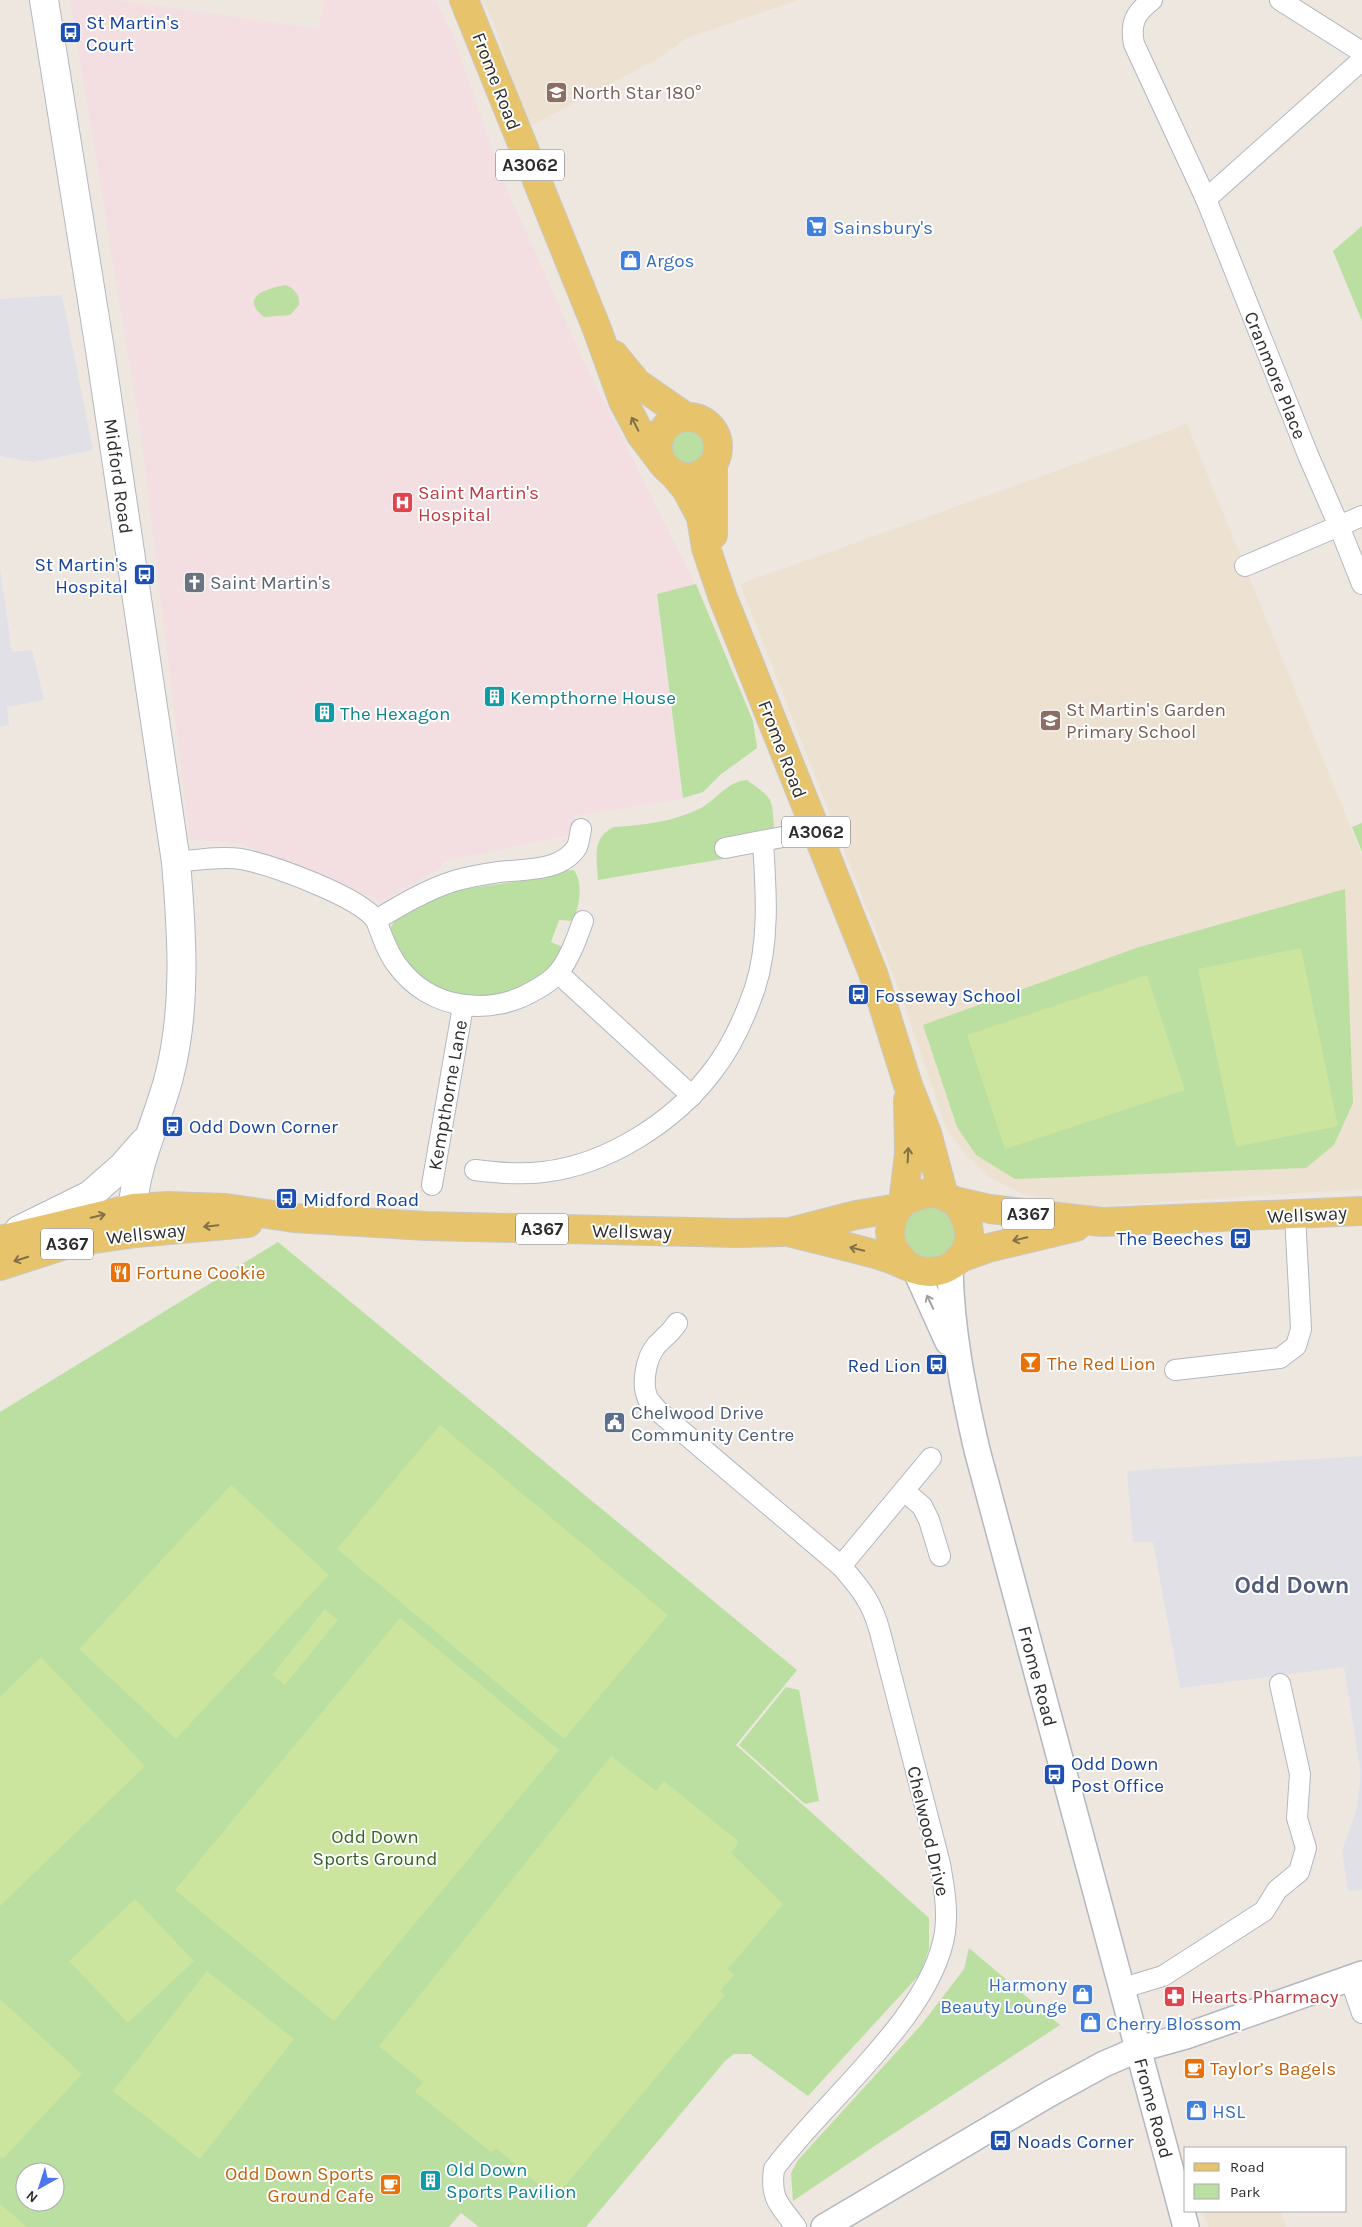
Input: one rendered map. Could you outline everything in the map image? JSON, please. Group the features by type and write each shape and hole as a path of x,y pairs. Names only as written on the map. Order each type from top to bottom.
{"main road":[{"name":"Midford Road","path":"44,0 100,350 176,862 182,940 180,1008 170,1075 134,1185 134,1221"},
{"name":"Frome Road","path":"464,0 598,329 623,401 641,435 686,489 701,517 706,548 717,582 873,973 908,1085 950,1199"},
{"name":"Frome Road","path":"598,329 624,369 637,383 686,416 705,422 716,436 718,446 713,464 713,529 717,582"},
{"path":"686,416 669,423 663,430 658,447 667,468 688,477 706,471 713,464"},
{"name":"Frome Road","path":"901,1206 908,1154 908,1085"},
{"path":"0,1240 90,1195 123,1166 153,1131"},
{"name":"Wellsway","path":"790,1232 901,1206 916,1195 927,1193 990,1210 1102,1222 1362,1211"},
{"path":"950,1199 963,1211 968,1224 967,1246 955,1262"},
{"path":"901,1206 892,1219 890,1232 892,1247 909,1266"},
{"name":"Wellsway","path":"0,1240 134,1221 294,1218 426,1226 790,1232 931,1272 988,1248 1045,1233 1102,1222"},
{"name":"Wellsway","path":"0,1266 134,1221"}],"street":[{"name":"Cranmore Place","path":"1152,0 1141,8 1134,18 1132,30 1134,44 1206,200 1362,584"},
{"path":"1280,0 1362,52"},
{"path":"1206,200 1362,60"},
{"path":"1245,566 1362,516"},
{"path":"376,920 414,897 457,881 497,872 542,868 556,864 568,856 577,846 581,829"},
{"path":"725,848 793,835"},
{"path":"476,1170 502,1173 544,1172 582,1164 618,1148 657,1125 692,1096 713,1072 730,1045 755,987 764,946 767,901 763,842"},
{"name":"Kempthorne Lane","path":"176,862 239,859 269,866 360,905 376,920 393,959 412,982 440,998 462,1006 502,1005 520,999 558,973 573,948 583,921"},
{"path":"558,973 692,1096"},
{"name":"Kempthorne Lane","path":"432,1185 462,1006"},
{"path":"1175,1370 1280,1358 1296,1346 1301,1329 1295,1215"},
{"name":"Frome Road","path":"955,1262 951,1305 958,1362 977,1450 1186,2227"},
{"name":"Frome Road","path":"909,1266 958,1362"},
{"name":"Chelwood Drive","path":"677,1323 673,1331 655,1348 646,1366 645,1383 648,1398 658,1411 841,1566 863,1591 874,1609 940,1864 946,1899 945,1932 941,1950 928,1981 909,2011 774,2169 771,2188 776,2201 796,2227"},
{"path":"841,1566 931,1458"},
{"path":"904,1491 922,1506 930,1520 940,1556"},
{"path":"1123,1988 1163,1976 1264,1911 1277,1890 1299,1872 1306,1848 1298,1818 1300,1774 1280,1684"},
{"path":"824,2227 1049,2094 1104,2064 1139,2049 1186,2036 1356,1976 1362,2013"}],"shaded area":[{"name":"Saint Martin's Hospital","path":"70,0 115,0 319,29 324,0 436,0 453,35 503,180 583,359 696,585 656,594 682,799 574,816 574,834 442,862 441,868 380,901 238,843 190,840 139,421"},
{"name":"North Star 180°","path":"482,0 798,0 687,38 659,58 529,127 493,21"},
{"path":"62,295 93,450 33,462 0,456 0,299"},
{"name":"St Martin's Garden Primary School","path":"1187,424 1362,855 1362,1189 1085,1207 1056,1204 1019,1192 989,1177 967,1156 947,1130 899,990 740,584"},
{"path":"0,568 12,652 32,650 44,700 7,707 9,725 0,727"},
{"path":"1362,1456 1362,1890 1348,1891 1342,1851 1356,1811 1361,1775 1344,1667 1180,1688 1153,1542 1133,1542 1127,1471"},
{"path":"1203,2212 1281,2212 1286,2227 1208,2227"}],"green space":[{"path":"1362,226 1362,321 1333,251"},
{"path":"286,285 296,293 299,298 299,305 290,315 264,317 254,304 255,298 258,294 271,288"},
{"path":"688,429 700,435 706,447 700,459 688,465 676,459 670,447 676,435"},
{"path":"696,584 753,721 757,748 720,775 703,792 683,798 657,594"},
{"path":"747,780 769,799 774,828 719,838 723,859 598,880 597,850 599,843 602,837 614,827 658,822 680,817 701,808 734,784"},
{"path":"1362,823 1362,852 1352,827"},
{"path":"574,870 580,888 574,921 559,920 551,942 565,948 554,965 535,982 496,999 441,992 406,967 389,939 390,928 396,919 449,891 542,878 560,871"},
{"path":"1345,889 1353,1103 1334,1145 1306,1168 1015,1179 976,1155 957,1127 923,1025 1136,948"},
{"path":"1301,948 1338,1126 1236,1147 1198,969"},
{"path":"1147,975 1185,1090 1005,1149 967,1035"},
{"path":"938,1204 959,1222 955,1250 929,1261 907,1246 903,1234 908,1219 914,1210"},
{"name":"Odd Down Sports Ground","path":"278,1242 797,1670 736,1745 929,1918 929,1949 920,1974 808,2096 750,2054 734,2054 725,2061 586,2227 479,2227 461,2213 449,2227 0,2227 0,1412"},
{"path":"440,1425 668,1615 564,1739 337,1549"},
{"path":"231,1485 329,1575 176,1739 79,1649"},
{"path":"325,1609 338,1620 285,1685 272,1675"},
{"path":"400,1618 559,1750 334,2021 175,1890"},
{"path":"41,1657 145,1766 0,1906 0,1697"},
{"path":"786,1687 799,1690 819,1801 805,1804 739,1745"},
{"path":"611,1756 656,1791 664,1781 739,1842 731,1853 783,1904 728,1969 734,1975 720,1991 725,1995 555,2198 496,2148 491,2152 415,2092 423,2082 379,2046"},
{"path":"135,1899 194,1961 128,2023 69,1961"},
{"path":"969,1948 1060,2025 793,2201 791,2173 798,2160 922,2024 964,1969"},
{"path":"207,1971 294,2039 200,2159 113,2091"},
{"path":"0,1999 82,2074 3,2159 0,2157"},
{"path":"0,2204 27,2227 0,2227"}],"place":[{"name":"St Martin's Court","path":"70,33"},
{"name":"North Star 180°","path":"556,92"},
{"name":"Sainsbury's","path":"817,227"},
{"name":"Argos","path":"630,260"},
{"name":"Saint Martin's Hospital","path":"402,503"},
{"name":"St Martin's Hospital","path":"144,575"},
{"name":"Saint Martin's","path":"194,582"},
{"name":"Kempthorne House","path":"494,697"},
{"name":"The Hexagon","path":"324,713"},
{"name":"St Martin's Garden Primary School","path":"1050,720"},
{"name":"Fosseway School","path":"859,995"},
{"name":"Odd Down Corner","path":"173,1126"},
{"name":"Midford Road","path":"287,1199"},
{"name":"The Beeches","path":"1240,1238"},
{"name":"Fortune Cookie","path":"120,1272"},
{"name":"The Red Lion","path":"1031,1363"},
{"name":"Red Lion","path":"937,1365"},
{"name":"Chelwood Drive Community Centre","path":"615,1423"},
{"name":"Odd Down Post Office","path":"1055,1774"},
{"name":"Harmony Beauty Lounge","path":"1083,1995"},
{"name":"Hearts Pharmacy","path":"1175,1996"},
{"name":"Cherry Blossom","path":"1090,2023"},
{"name":"Taylor’s Bagels","path":"1194,2068"},
{"name":"HSL","path":"1196,2111"},
{"name":"Noads Corner","path":"1001,2141"},
{"name":"Old Down Sports Pavilion","path":"430,2180"},
{"name":"Odd Down Sports Ground Cafe","path":"390,2184"}],"district":[{"name":"Odd Down","path":"1292,1585"}]}
